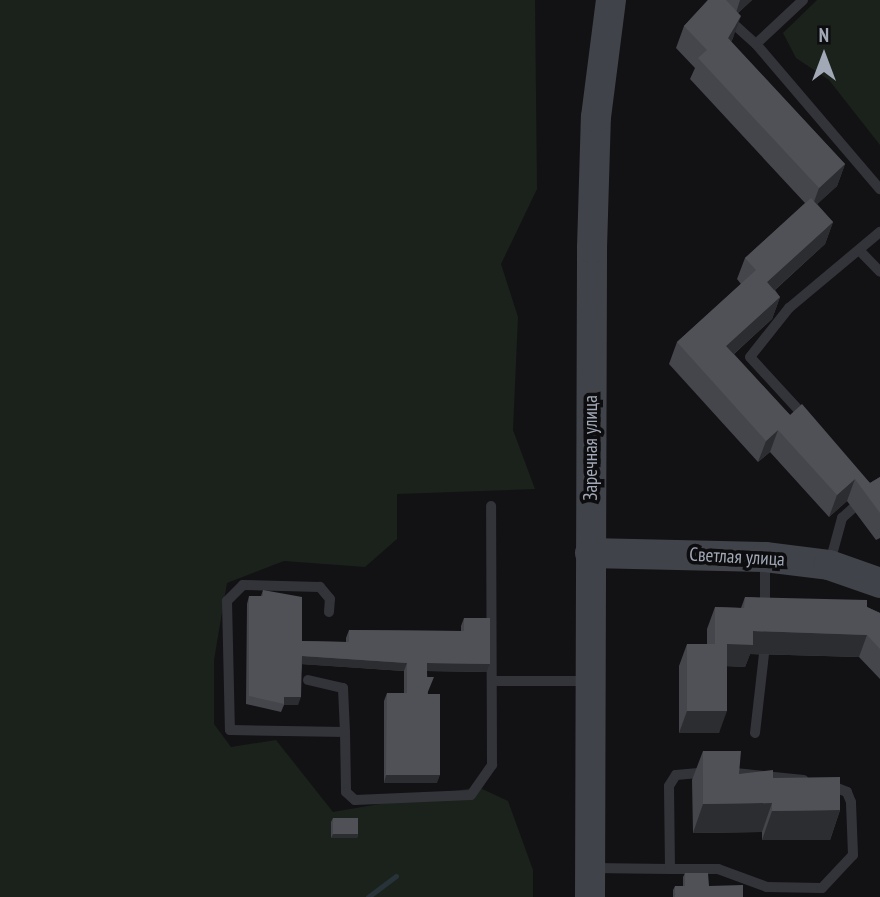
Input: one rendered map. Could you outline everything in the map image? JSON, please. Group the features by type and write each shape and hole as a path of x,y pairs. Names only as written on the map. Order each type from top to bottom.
{"street":[{"name":"Заречная улица","path":"590,883 590,553 596,130 611,0"},
{"name":"Светлая улица","path":"590,553 765,557 829,565 880,583"}],"lane":[{"path":"756,44 803,0"},
{"path":"720,12 756,44 880,189"},
{"path":"816,429 750,357 789,308 880,232"},
{"path":"860,251 880,272"},
{"path":"829,565 842,517 859,502"},
{"path":"308,680 336,681 343,688 347,797 446,801 471,795 492,765 495,681 491,506"},
{"path":"765,557 765,619"},
{"path":"329,612 330,598 320,586 243,585 227,601 229,724 236,732 345,732"},
{"path":"755,733 764,654"},
{"path":"495,681 590,681"},
{"path":"590,883 670,869 718,869 766,887 825,892 853,855 847,792 763,773 676,775 668,786 670,869"}],"shaded area":[{"path":"0,0 535,0 537,189 501,264 518,317 513,430 535,489 397,494 397,539 365,567 284,561 227,583 214,660 214,724 231,747 276,740 333,812 478,787 508,801 533,870 533,897 0,897"},
{"path":"817,0 880,0 880,145 829,80 796,58 783,33"}],"building":[{"path":"708,0 726,0 741,16 728,38 845,164 819,188 698,58 707,50 684,26"},
{"path":"811,198 833,222 767,282 780,297 726,346 790,415 802,404 870,483 880,477 880,513 855,479 837,495 778,430 766,441 677,342 756,270 745,258"},
{"path":"263,590 302,597 302,641 349,642 349,630 464,631 464,618 490,618 490,664 427,663 427,677 434,677 427,694 440,694 440,775 386,775 387,693 407,693 407,663 302,656 301,697 284,697 284,704 249,696 249,596 263,596"},
{"path":"745,597 867,600 867,607 880,613 880,649 867,635 753,631 753,645 727,644 727,711 687,711 687,644 715,644 715,607 744,608"},
{"path":"703,751 741,751 739,774 773,770 773,778 840,777 840,810 772,811 772,803 703,804"},
{"path":"333,818 358,818 358,834 333,834"},
{"path":"685,873 708,873 709,886 743,885 743,897 675,897 675,886 685,886"}],"waterway":[{"path":"368,897 396,876"}]}
